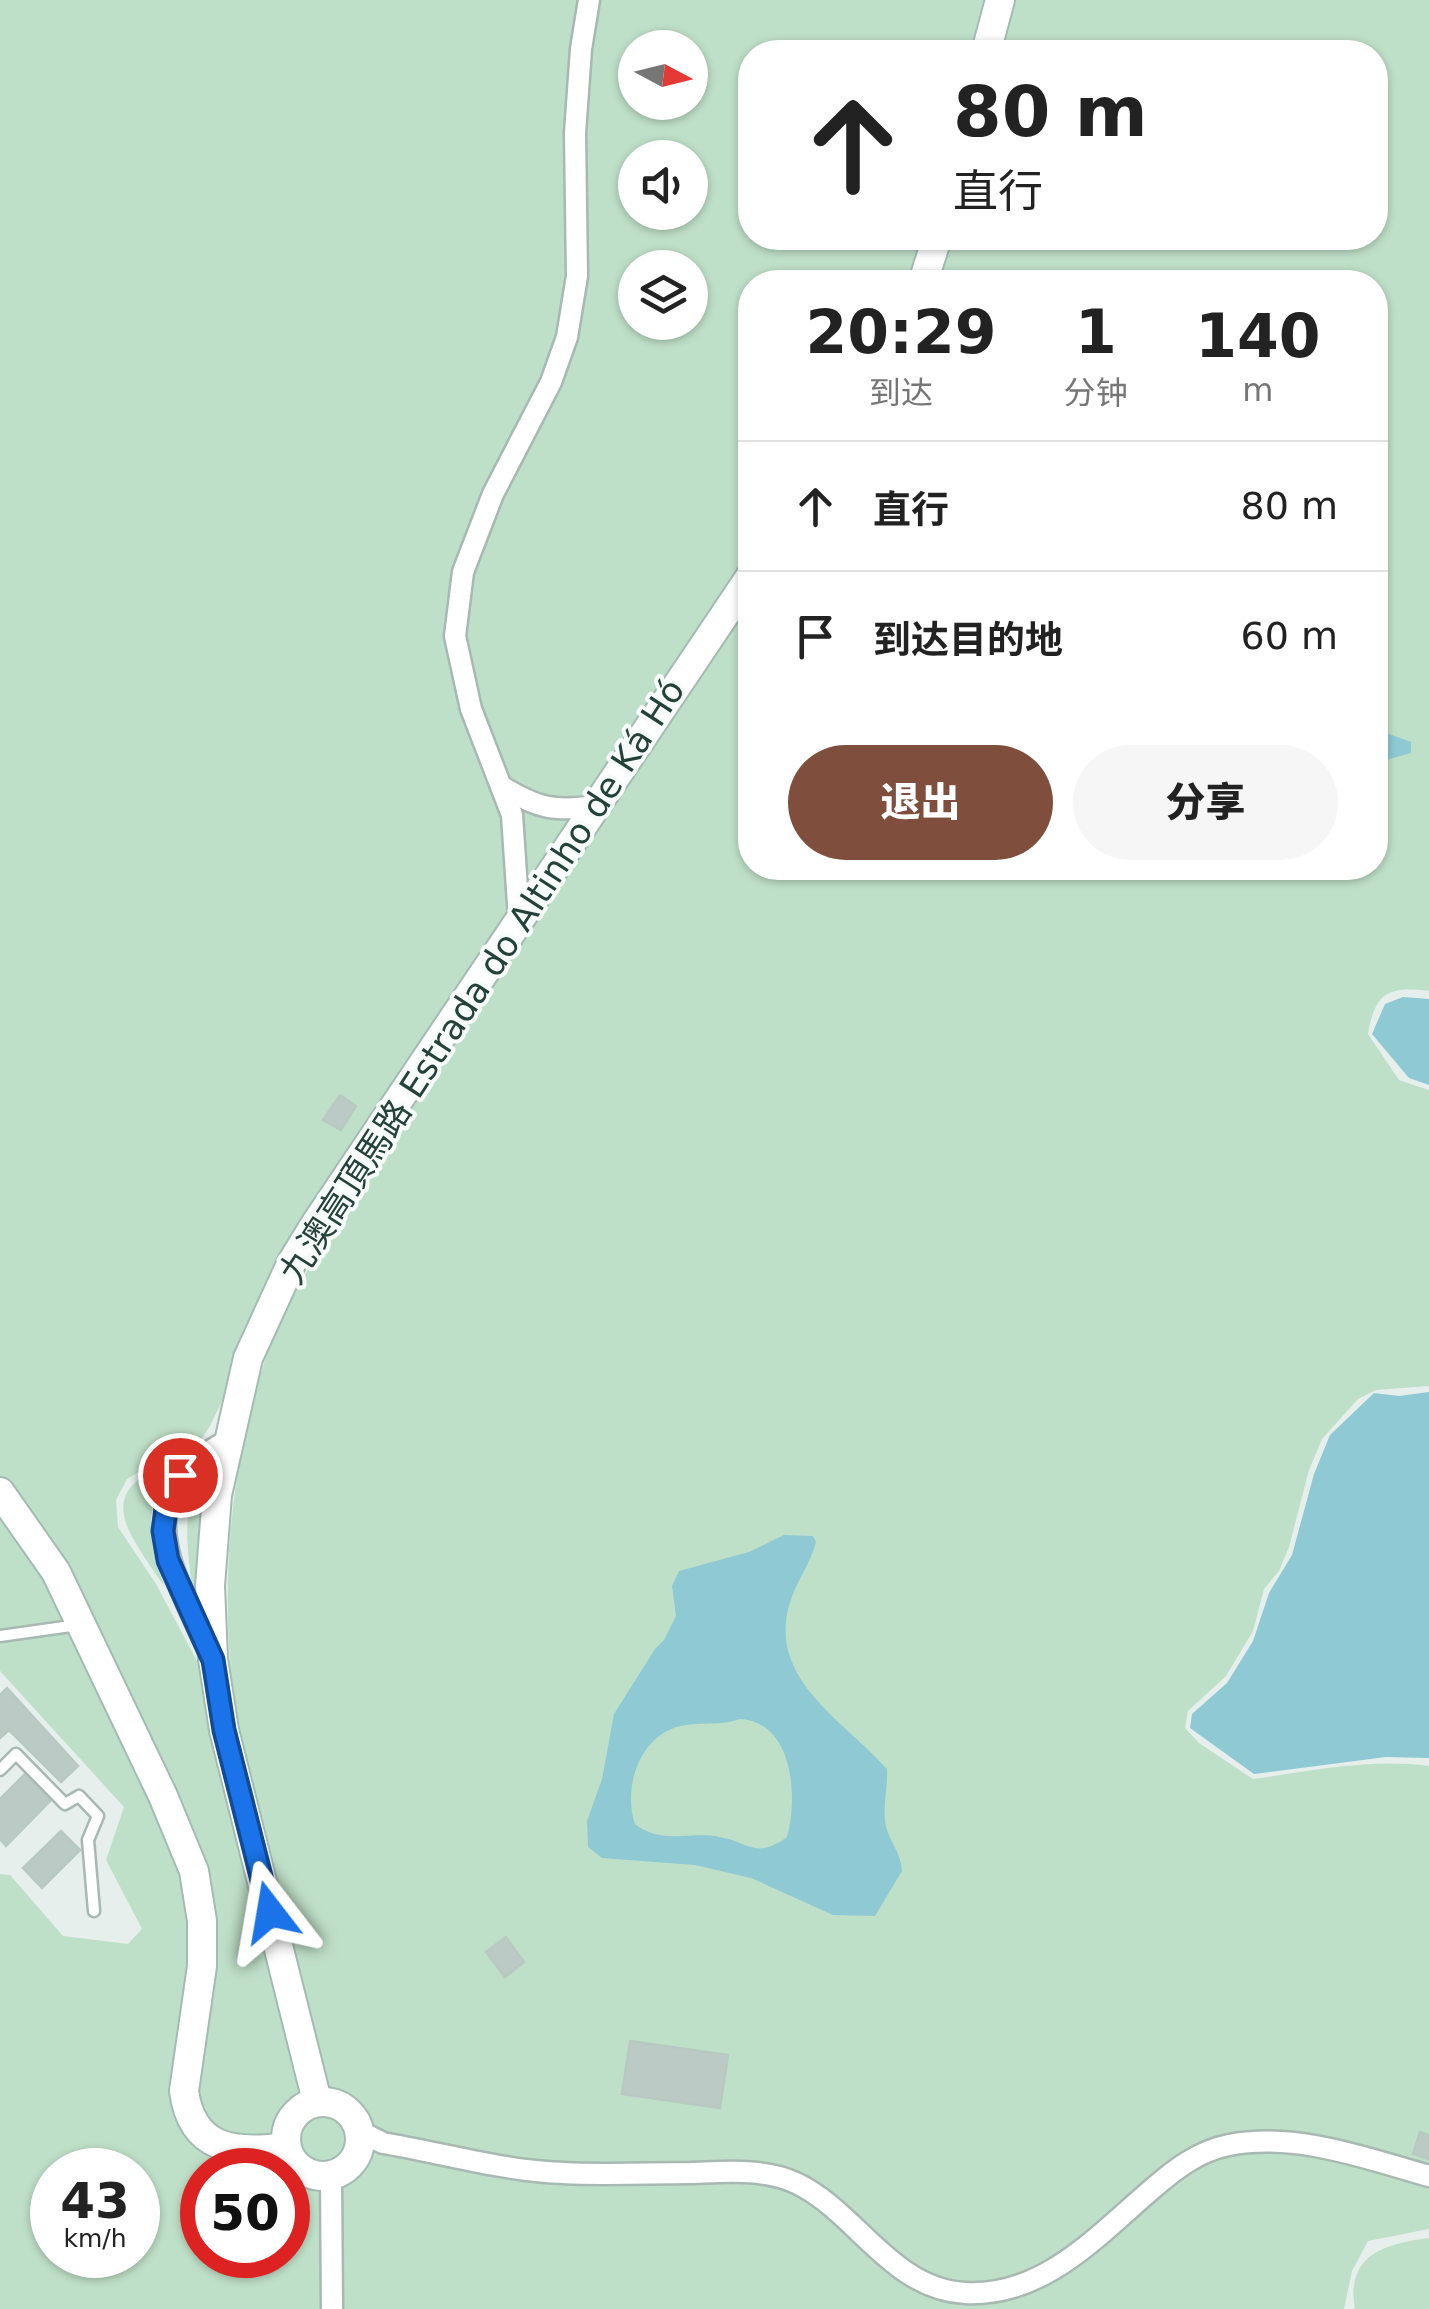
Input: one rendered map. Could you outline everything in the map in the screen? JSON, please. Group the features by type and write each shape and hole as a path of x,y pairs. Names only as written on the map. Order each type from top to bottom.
{"main road":[{"path":"989,40 1000,0"},
{"name":"九澳高頂馬路 Estrada do Altinho de Ká Hó","path":"316,2101 224,1730 213,1660 210,1586 217,1496 248,1358 292,1262 738,596"},
{"path":"0,1492 56,1572 170,1811 194,1871 202,1921 202,1966 184,2090 187,2110 196,2127 224,2147 285,2147"},
{"path":"316,2101 339,2104 348,2111 366,2142 348,2167 331,2176 302,2170 285,2147 292,2117 316,2101"}],"street":[{"path":"519,919 512,814 471,709 454,636 462,572 493,494 551,382 568,337 577,276 574,133 589,0"},
{"path":"501,786 530,803 562,810 595,806"},
{"path":"213,1660 168,1560 163,1531 167,1502 180,1475 201,1454 227,1441"},
{"path":"366,2142 542,2172 731,2172 776,2177 795,2183 821,2200 900,2269 922,2282 963,2293 1014,2288 1048,2274 1170,2174 1195,2156 1225,2145 1293,2142 1429,2176"},
{"path":"331,2176 332,2309"}],"lane":[{"path":"0,1636 81,1624"},
{"path":"0,1770 16,1754 65,1804 80,1796 98,1816 88,1840 94,1911"}],"green space":[{"path":"0,0 1429,0 1429,991 1403,990 1386,995 1375,1009 1368,1034 1399,1080 1429,1090 1429,1386 1376,1390 1358,1399 1322,1439 1309,1470 1289,1547 1279,1571 1264,1589 1253,1631 1226,1676 1188,1711 1185,1728 1199,1743 1253,1779 1363,1764 1429,1766 1429,2229 1368,2241 1352,2271 1344,2309 0,2309 0,1874 10,1875 63,1936 128,1944 142,1929 106,1860 124,1807 0,1671","holes":["448,1026 281,1316 251,1410 233,1507 228,1605 236,1719 326,2079 301,2081 246,1879 198,1663 156,1584 118,1527 116,1500 127,1479 153,1463 194,1449 223,1399 259,1300 304,1219"]},
{"path":"170,1464 155,1495 151,1524 164,1586 130,1533 124,1502 130,1488 145,1475"},
{"path":"205,1465 196,1603 188,1594 192,1589 188,1522 196,1481 191,1476"},
{"path":"1429,2238 1429,2309 1355,2309 1356,2276 1362,2264 1384,2249"}],"water":[{"path":"1388,734 1411,742 1411,753 1388,759"},
{"path":"1403,997 1429,999 1429,1085 1409,1078 1372,1034 1385,1004"},
{"path":"1429,1392 1429,1758 1386,1757 1254,1774 1190,1728 1192,1714 1227,1683 1253,1641 1269,1593 1292,1555 1314,1474 1330,1435 1374,1393 1399,1396"},
{"path":"784,1535 813,1536 816,1542 789,1606 786,1632 790,1656 800,1678 833,1717 887,1769 885,1823 902,1871 875,1916 833,1915 751,1878 695,1865 602,1858 588,1847 587,1821 602,1779 614,1714 676,1616 672,1586 679,1571 749,1552","holes":["740,1719 758,1723 772,1733 788,1765 792,1803 787,1837 767,1847 752,1848 720,1837 655,1834 635,1824 631,1793 634,1778 639,1762 657,1738 686,1725"]}],"building":[{"path":"340,1095 356,1106 341,1130 323,1120"},
{"path":"7,1688 78,1766 61,1782 9,1730 0,1738 0,1695"},
{"path":"26,1773 52,1799 6,1846 0,1839 0,1799"},
{"path":"61,1831 80,1850 42,1888 23,1868"},
{"path":"506,1937 524,1962 505,1977 486,1952"},
{"path":"630,2041 728,2055 720,2108 622,2094"},
{"path":"1420,2132 1429,2135 1429,2159 1413,2154"}],"route":[{"path":"180,1475 167,1502 163,1531 168,1560 213,1660 224,1730 270,1912"}]}
